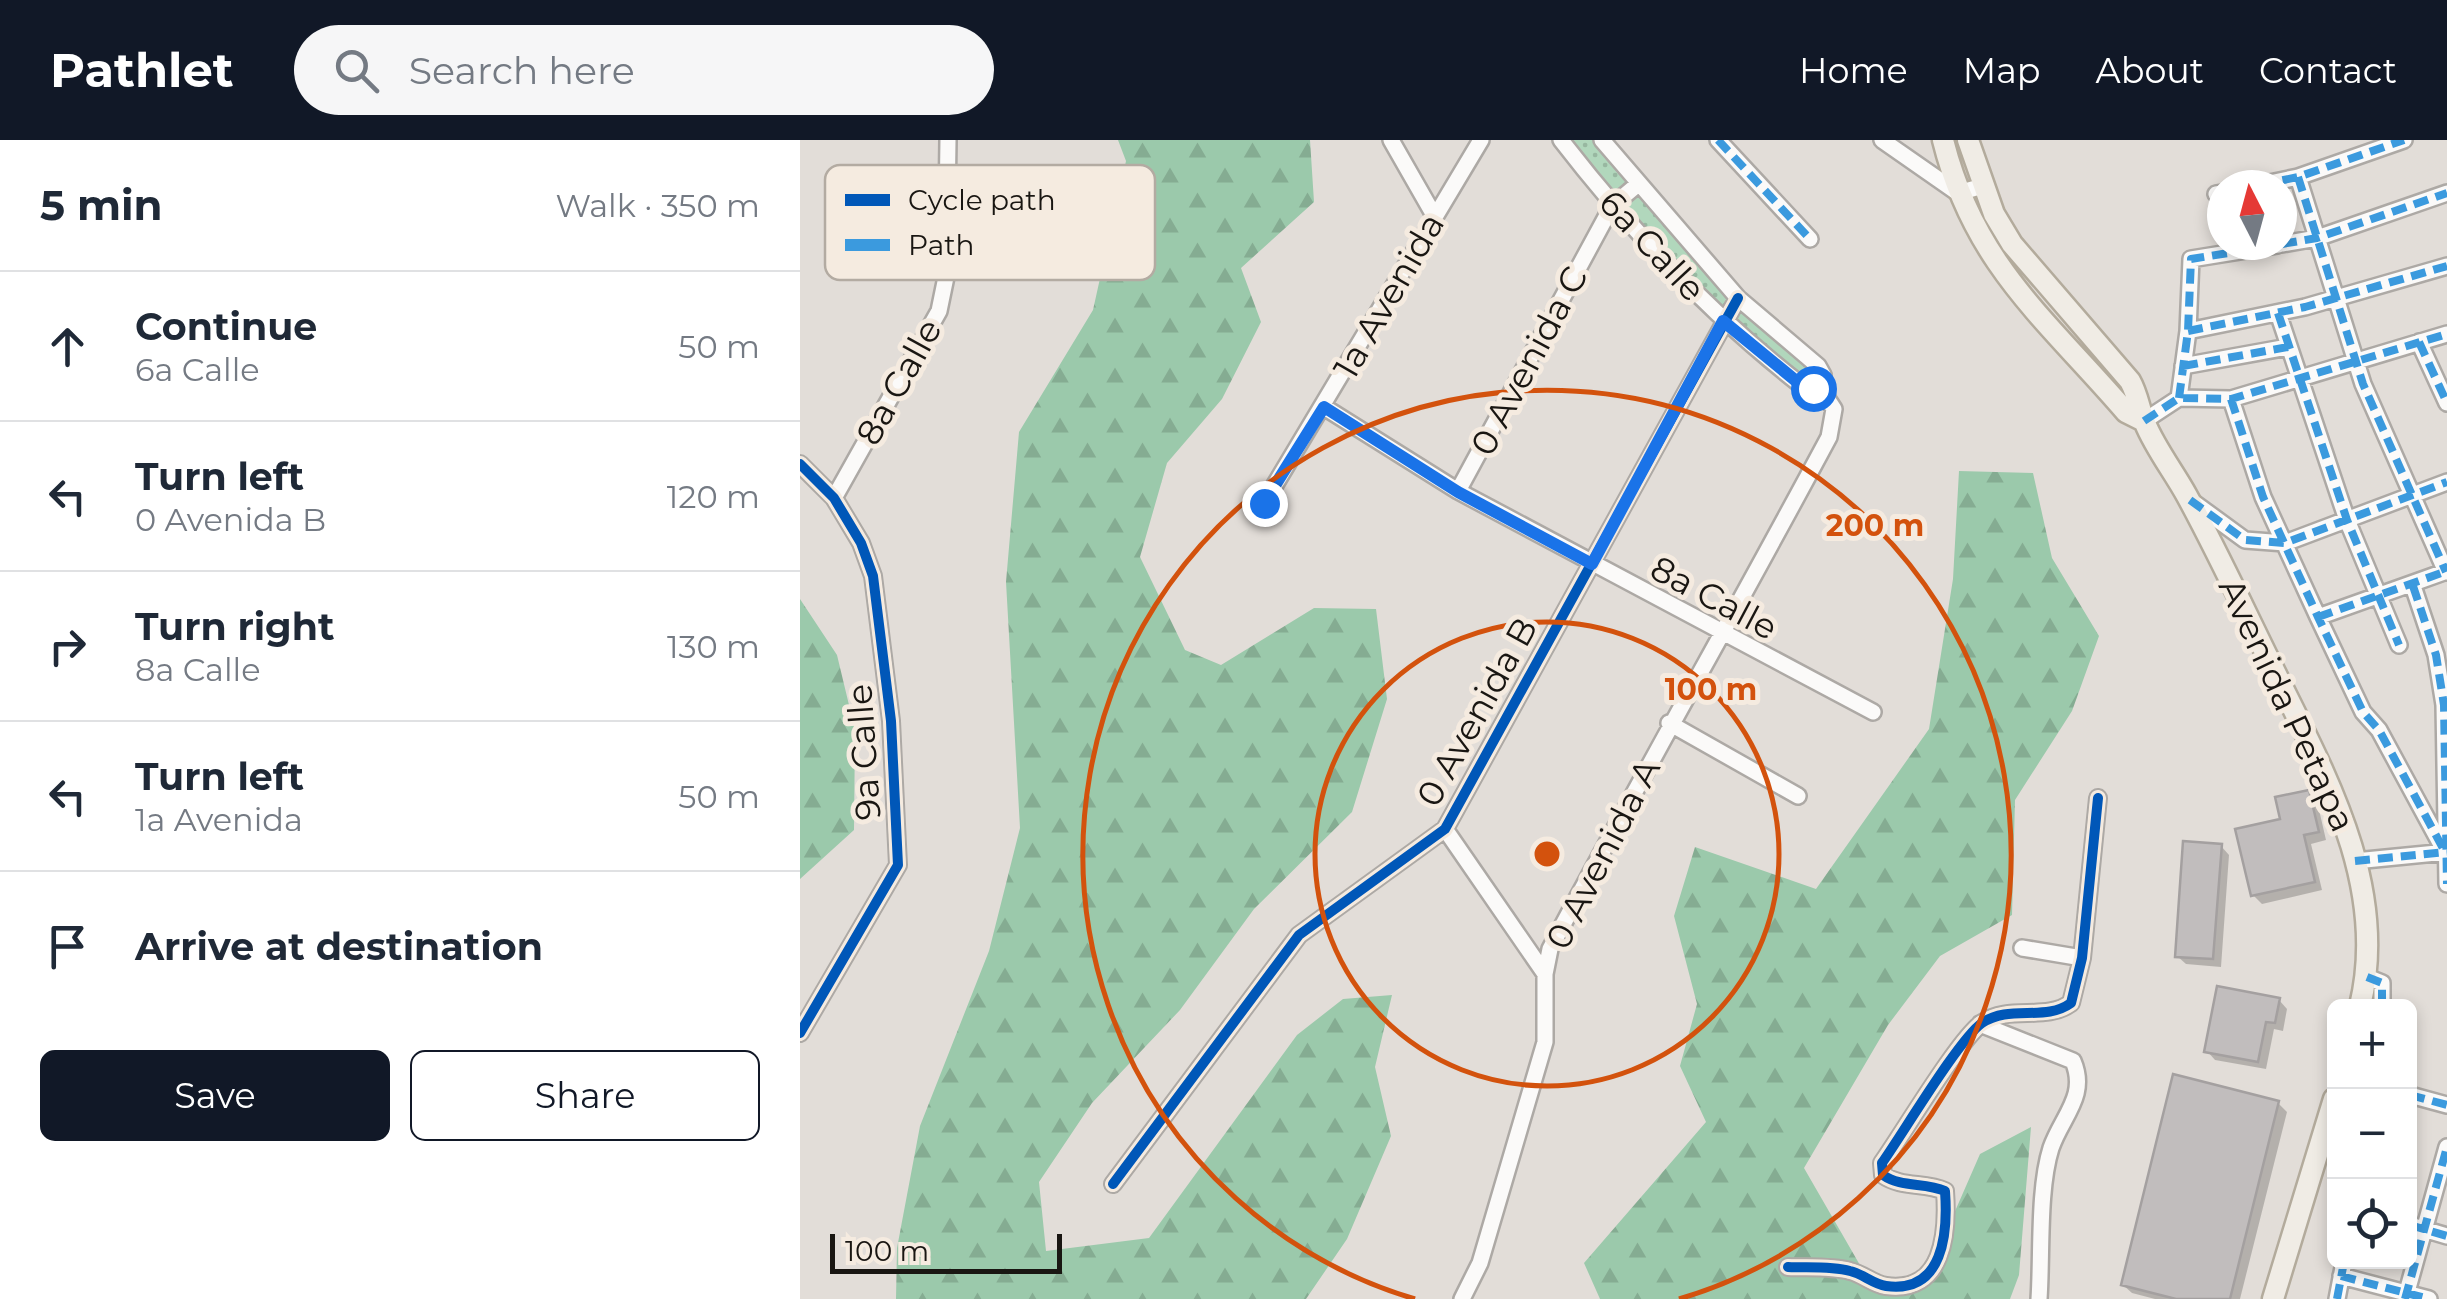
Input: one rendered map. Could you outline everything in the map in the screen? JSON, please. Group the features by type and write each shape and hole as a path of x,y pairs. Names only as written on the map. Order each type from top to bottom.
{"main road":[{"name":"Avenida Petapa","path":"1942,140 1958,192 1978,236 2016,292 2126,412 2144,422"},
{"name":"Avenida Petapa","path":"1968,140 1983,186 2012,244 2130,380 2142,404 2144,422 2190,500 2326,776 2355,860 2368,929 2368,977 2362,999"},
{"path":"2274,1299 2327,1122"}],"street":[{"name":"8a Calle","path":"948,140 948,165"},
{"path":"1391,140 1436,217"},
{"name":"1a Avenida","path":"1264,503 1481,140"},
{"name":"6a Calle","path":"1560,140 1612,206 1723,321 1801,385 1809,389 1820,386 1823,376 1818,366 1738,298 1602,140"},
{"path":"1718,140 1810,239"},
{"path":"1882,140 1958,192 1983,186"},
{"path":"2318,617 2446,572 2410,497 2356,364 2298,177 2359,147 2404,140"},
{"name":"0 Avenida C","path":"1458,492 1612,206 1636,184"},
{"path":"2297,242 2447,192"},
{"path":"2179,398 2192,258 2207,256"},
{"path":"2188,331 2338,297 2447,266"},
{"name":"8a Calle","path":"834,498 939,311 945,280"},
{"name":"0 Avenida B","path":"1113,1184 1298,935 1445,829 1738,298"},
{"path":"2278,312 2346,520 2381,595 2399,646"},
{"path":"2144,422 2179,398 2232,399 2299,382 2447,334"},
{"path":"2419,342 2447,403"},
{"path":"2184,366 2288,347"},
{"name":"0 Avenida A","path":"1465,1298 1480,1263 1545,1042 1550,949 1833,427 1834,409 1820,386"},
{"path":"2232,399 2263,497 2318,617 2364,712 2379,730 2446,852"},
{"name":"8a Calle","path":"1324,407 1458,492 1874,712"},
{"name":"9a Calle","path":"800,464 834,498 861,543 879,605 891,721 898,865 800,1033"},
{"path":"2190,500 2245,540 2285,543 2447,482"},
{"path":"2413,586 2436,655 2446,705 2447,884"},
{"path":"1669,724 1798,796"},
{"path":"1788,1267 1851,1271 1888,1286 1908,1284 1933,1270 1943,1255 1945,1192 1925,1182 1890,1181 1880,1169 1980,1024 2010,1012 2062,1010 2071,1003 2082,958 2098,798"},
{"path":"1445,829 1546,974"},
{"path":"2355,860 2446,852"},
{"path":"2022,948 2082,958"},
{"path":"2368,977 2382,983 2382,999"},
{"path":"1980,1024 2073,1061 2080,1077 2078,1095 2051,1148 2048,1164 2039,1299"},
{"path":"2417,1097 2447,1105"},
{"path":"2417,1224 2446,1156"},
{"path":"2417,1226 2447,1236"},
{"path":"2338,1299 2342,1269 2406,1295 2428,1299"},
{"path":"2406,1295 2410,1269"}],"green space":[{"path":"1118,140 1310,140 1314,202 1241,268 1261,322 1222,399 1167,463 1140,557 1185,650 1221,665 1314,608 1376,609 1387,699 1352,812 1254,909 1180,1010 1092,1103 1039,1182 1046,1251 1149,1238 1297,1035 1343,999 1392,995 1375,1067 1391,1136 1347,1239 1306,1299 896,1299 897,1248 920,1126 989,951 1020,828 1006,582 1019,432 1093,310 1100,280 1155,280 1155,165 1125,165"},
{"path":"1561,140 1602,140 1685,240 1818,366 1813,389 1764,356"},
{"path":"1959,471 2033,473 2052,558 2099,636 2072,711 2015,800 2012,915 1940,956 1888,1025 1804,1168 1868,1279 1925,1280 1980,1154 2031,1127 2019,1275 2010,1299 1600,1299 1584,1263 1706,1122 1680,1066 1697,1004 1674,916 1695,847 1816,889 1929,729 1953,579"},
{"path":"800,599 837,655 855,730 854,830 800,879"}],"building":[{"path":"2309,790 2319,832 2304,835 2315,882 2251,896 2235,829 2280,819 2275,797"},
{"path":"2183,841 2222,844 2213,959 2175,957"},
{"path":"2217,986 2280,998 2275,1023 2266,1022 2258,1062 2204,1052"},
{"path":"2173,1074 2279,1101 2230,1299 2176,1299 2121,1285"}],"marked path":[{"path":"1718,140 1810,239"},
{"path":"2297,177 2404,140"},
{"path":"2298,177 2363,384 2446,572"},
{"path":"2297,241 2447,193"},
{"path":"2179,398 2188,331 2191,259 2207,256"},
{"path":"2188,331 2305,307 2447,266"},
{"path":"2278,313 2347,520 2399,645"},
{"path":"2144,421 2179,398 2231,399 2447,334"},
{"path":"2419,342 2447,403"},
{"path":"2183,366 2288,347"},
{"path":"2231,399 2263,497 2318,617 2363,712 2379,730 2445,852"},
{"path":"2190,500 2245,540 2285,543 2447,482"},
{"path":"2318,617 2447,571"},
{"path":"2413,586 2436,655 2444,705 2447,884"},
{"path":"2355,861 2447,852"},
{"path":"2367,977 2382,983 2382,999"},
{"path":"2417,1097 2447,1105"},
{"path":"2405,1299 2447,1147"},
{"path":"2417,1227 2447,1236"},
{"path":"2337,1299 2343,1269"},
{"path":"2341,1276 2429,1299"}],"cycle path":[{"path":"1113,1184 1299,935 1445,829 1738,298"},
{"path":"800,464 834,498 861,543 873,576 891,721 898,865 800,1033"},
{"path":"1788,1267 1843,1269 1886,1286 1905,1286 1931,1270 1943,1241 1945,1191 1890,1179 1883,1175 1882,1163 1946,1067 1982,1023 2004,1015 2061,1009 2071,1003 2082,958 2098,798"}],"route":[{"path":"1264,503 1324,407 1458,492 1592,564 1723,321 1801,385 1813,388"}]}
